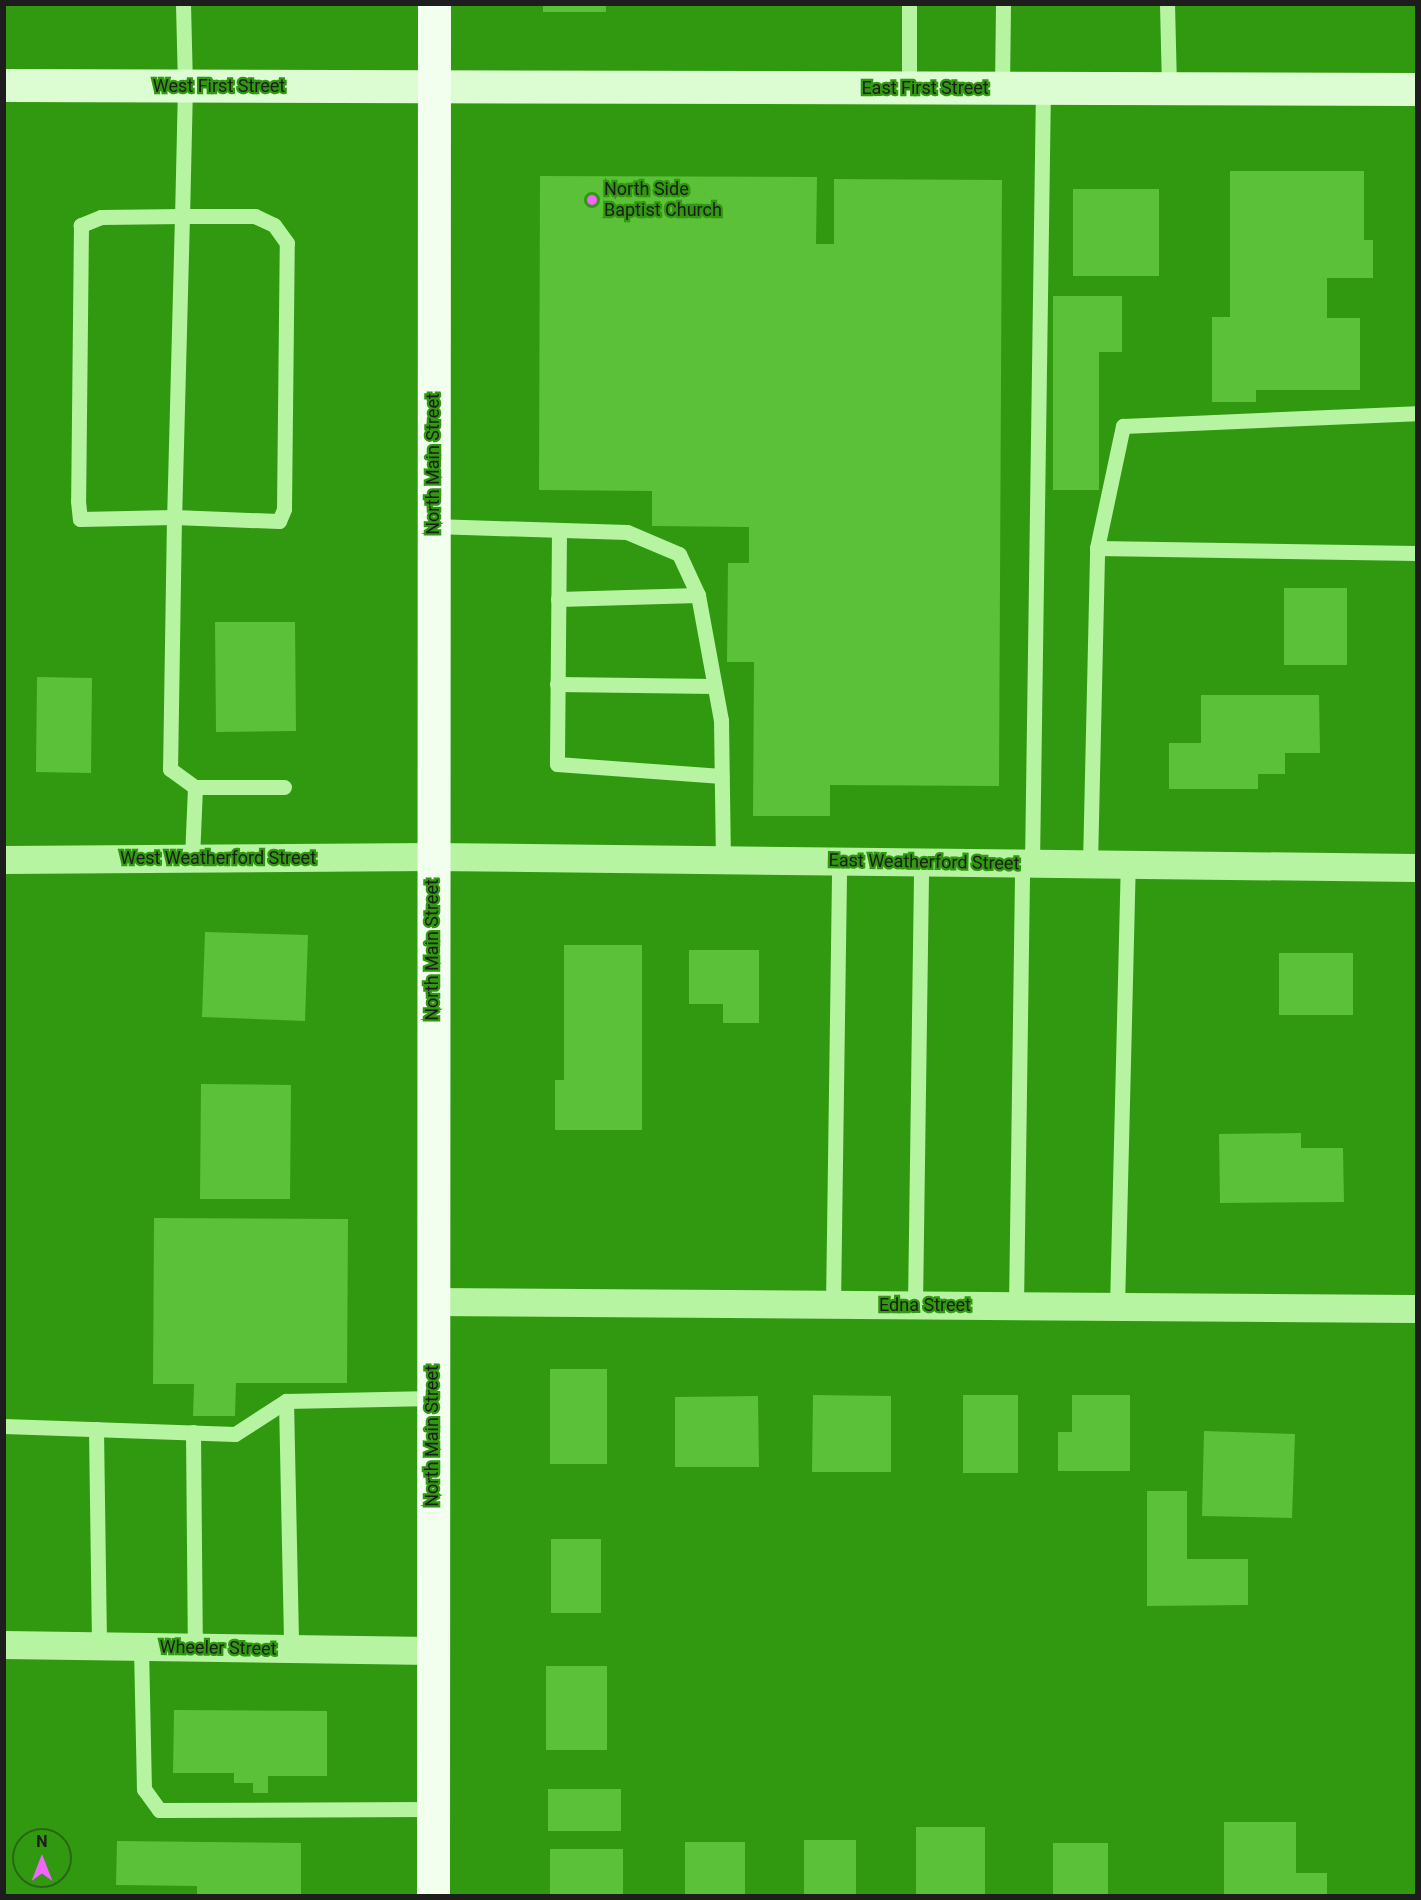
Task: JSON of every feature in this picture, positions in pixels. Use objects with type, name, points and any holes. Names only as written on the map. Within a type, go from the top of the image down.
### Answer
[{"type":"main road","name":"North Main Street","points":[[433,1896],[431,1651],[434,4]]},
{"type":"street","name":"West First Street","points":[[4,85],[434,87]]},
{"type":"street","name":"East First Street","points":[[434,87],[1416,89]]},
{"type":"street","name":"East Weatherford Street","points":[[432,856],[1416,868]]},
{"type":"street","name":"West Weatherford Street","points":[[4,860],[432,856]]},
{"type":"street","name":"Edna Street","points":[[433,1302],[1416,1309]]},
{"type":"street","name":"Wheeler Street","points":[[4,1645],[431,1651]]},
{"type":"lane","points":[[183,4],[185,86],[170,769],[195,787],[284,787]]},
{"type":"lane","points":[[909,4],[909,87]]},
{"type":"lane","points":[[1002,88],[1003,4]]},
{"type":"lane","points":[[1167,4],[1169,87]]},
{"type":"lane","points":[[1016,1306],[1043,87]]},
{"type":"lane","points":[[255,216],[273,225],[287,243],[284,509],[279,521],[174,517],[80,519],[79,240],[81,225],[101,217],[255,216]]},
{"type":"lane","points":[[1090,864],[1097,548],[1123,426],[1416,413]]},
{"type":"lane","points":[[433,526],[627,532],[678,554],[698,595],[714,686],[722,776],[723,860]]},
{"type":"lane","points":[[559,530],[557,764],[722,776]]},
{"type":"lane","points":[[1097,548],[1416,553]]},
{"type":"lane","points":[[558,599],[698,595]]},
{"type":"lane","points":[[557,684],[714,686]]},
{"type":"lane","points":[[192,858],[195,787]]},
{"type":"lane","points":[[833,1305],[839,861]]},
{"type":"lane","points":[[915,1305],[921,862]]},
{"type":"lane","points":[[1118,1307],[1128,865]]},
{"type":"lane","points":[[4,1426],[236,1434],[286,1401],[433,1398]]},
{"type":"lane","points":[[286,1401],[291,1649]]},
{"type":"lane","points":[[96,1429],[99,1646]]},
{"type":"lane","points":[[194,1432],[195,1647]]},
{"type":"lane","points":[[141,1647],[144,1790],[159,1810],[432,1809]]},
{"type":"building","points":[[543,4],[606,4],[606,12],[543,12]]},
{"type":"building","points":[[1230,171],[1364,171],[1364,240],[1373,240],[1373,278],[1327,278],[1327,318],[1360,318],[1360,390],[1256,390],[1256,402],[1212,402],[1212,317],[1230,317]]},
{"type":"building","points":[[540,176],[817,177],[816,244],[834,244],[834,179],[1002,180],[999,786],[830,785],[830,816],[753,816],[754,662],[727,662],[728,563],[749,563],[749,527],[652,526],[652,491],[539,490]]},
{"type":"building","points":[[1073,189],[1159,189],[1159,276],[1073,276]]},
{"type":"building","points":[[1053,296],[1122,296],[1122,352],[1099,352],[1099,490],[1053,490]]},
{"type":"building","points":[[1284,588],[1347,588],[1347,665],[1284,665]]},
{"type":"building","points":[[215,622],[295,622],[296,731],[216,732]]},
{"type":"building","points":[[37,677],[92,678],[91,773],[36,772]]},
{"type":"building","points":[[1201,695],[1319,695],[1320,753],[1285,753],[1285,774],[1258,774],[1258,789],[1169,789],[1169,743],[1201,743]]},
{"type":"building","points":[[205,932],[308,935],[305,1021],[202,1017]]},
{"type":"building","points":[[564,945],[642,945],[642,1130],[555,1130],[555,1080],[564,1080]]},
{"type":"building","points":[[689,950],[759,950],[759,1023],[723,1023],[723,1004],[689,1004]]},
{"type":"building","points":[[1279,953],[1353,953],[1353,1015],[1279,1015]]},
{"type":"building","points":[[201,1084],[291,1085],[290,1199],[200,1199]]},
{"type":"building","points":[[1301,1133],[1301,1148],[1343,1148],[1344,1202],[1220,1203],[1219,1134]]},
{"type":"building","points":[[154,1218],[348,1219],[347,1383],[236,1383],[235,1416],[193,1416],[194,1384],[153,1384]]},
{"type":"building","points":[[550,1369],[607,1369],[607,1464],[550,1464]]},
{"type":"building","points":[[813,1395],[891,1396],[891,1472],[812,1472]]},
{"type":"building","points":[[963,1395],[1018,1395],[1018,1473],[963,1473]]},
{"type":"building","points":[[1072,1395],[1130,1395],[1130,1471],[1058,1471],[1058,1432],[1072,1432]]},
{"type":"building","points":[[758,1396],[759,1467],[675,1467],[675,1397]]},
{"type":"building","points":[[1204,1431],[1295,1434],[1292,1518],[1202,1516]]},
{"type":"building","points":[[1147,1491],[1187,1491],[1187,1559],[1248,1559],[1248,1605],[1147,1606]]},
{"type":"building","points":[[551,1539],[601,1539],[601,1613],[551,1613]]},
{"type":"building","points":[[546,1666],[607,1666],[607,1750],[546,1750]]},
{"type":"building","points":[[174,1710],[327,1711],[327,1776],[268,1776],[268,1793],[253,1793],[253,1783],[234,1783],[234,1773],[173,1773]]},
{"type":"building","points":[[548,1789],[621,1789],[621,1831],[548,1831]]},
{"type":"building","points":[[1224,1822],[1296,1822],[1296,1873],[1327,1873],[1327,1896],[1224,1896]]},
{"type":"building","points":[[916,1827],[985,1827],[985,1896],[916,1896]]},
{"type":"building","points":[[804,1840],[856,1840],[856,1896],[804,1896]]},
{"type":"building","points":[[117,1841],[301,1843],[301,1896],[197,1896],[197,1886],[116,1885]]},
{"type":"building","points":[[685,1842],[745,1842],[745,1896],[685,1896]]},
{"type":"building","points":[[1053,1843],[1108,1843],[1108,1896],[1053,1896]]},
{"type":"building","points":[[550,1849],[623,1849],[623,1896],[550,1896]]},
{"type":"place","name":"North Side Baptist Church","points":[[592,200]]}]
